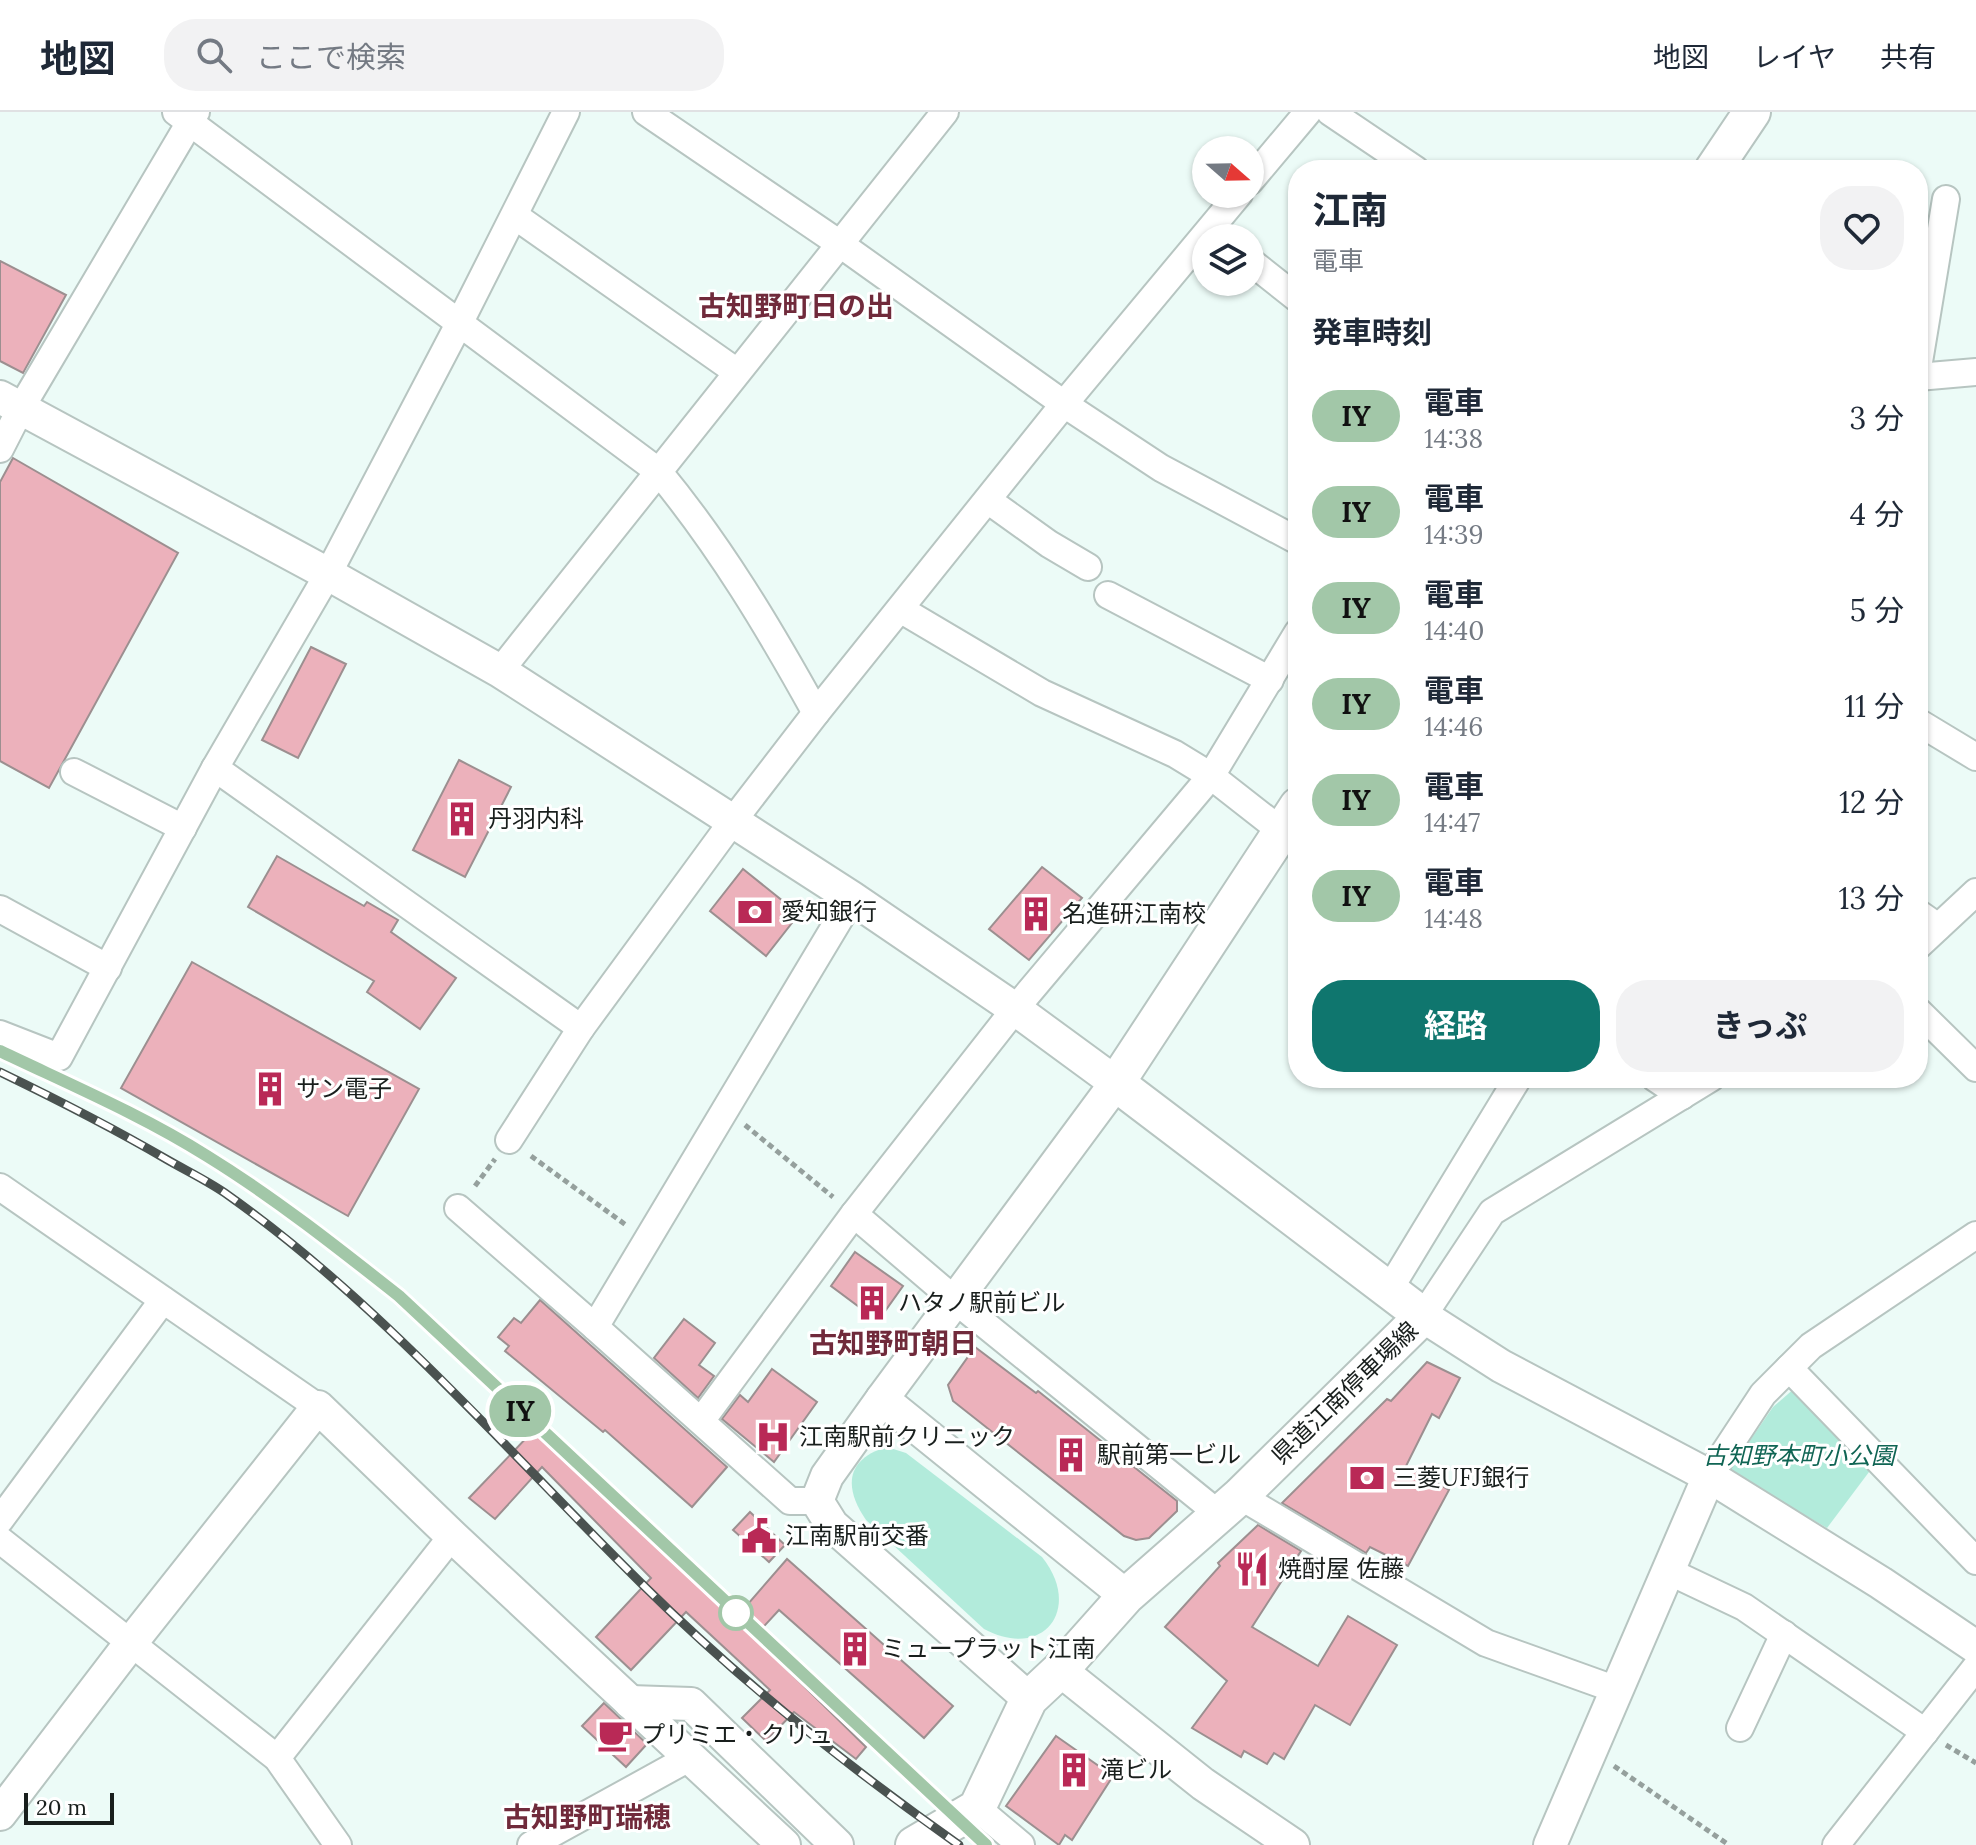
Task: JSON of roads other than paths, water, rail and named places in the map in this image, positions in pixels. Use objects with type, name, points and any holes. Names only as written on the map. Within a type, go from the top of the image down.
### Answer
[{"type":"main road","points":[[1720,160],[1752,112]]},
{"type":"main road","points":[[1116,1083],[1288,834]]},
{"type":"main road","name":"県道江南停車場線","points":[[977,1808],[1029,1699],[1060,1670],[1126,1596],[1230,1506],[1423,1316],[1116,1083]]},
{"type":"main road","points":[[914,1845],[977,1808]]},
{"type":"street","points":[[0,1034],[59,1057],[215,768],[328,574],[566,112]]},
{"type":"street","points":[[646,112],[840,244],[1064,404],[1161,468],[1288,536]]},
{"type":"street","points":[[500,671],[945,112]]},
{"type":"street","points":[[1264,164],[1308,112]]},
{"type":"street","points":[[1330,112],[1401,160]]},
{"type":"street","points":[[0,449],[11,402],[187,116],[658,471],[695,516],[761,615],[816,713]]},
{"type":"street","points":[[1928,308],[1946,199]]},
{"type":"street","points":[[515,216],[737,372]]},
{"type":"street","points":[[509,1140],[581,1028],[816,713],[1064,404],[1192,260]]},
{"type":"street","points":[[1264,272],[1288,291]]},
{"type":"street","points":[[1928,376],[1976,372]]},
{"type":"street","points":[[11,402],[500,671],[852,898],[1015,1009],[1116,1083],[882,1399],[827,1476],[817,1501]]},
{"type":"street","points":[[989,501],[1049,544],[1088,567]]},
{"type":"street","points":[[1108,595],[1270,680]]},
{"type":"street","points":[[900,609],[1042,693],[1175,754],[1288,825]]},
{"type":"street","points":[[701,1421],[854,1214],[1015,1009],[1211,776],[1288,649]]},
{"type":"street","points":[[1928,728],[1976,757]]},
{"type":"street","points":[[215,768],[581,1028]]},
{"type":"street","points":[[74,772],[183,828]]},
{"type":"street","points":[[1928,920],[1976,892]]},
{"type":"street","points":[[595,1327],[852,898]]},
{"type":"street","points":[[0,909],[108,968]]},
{"type":"street","points":[[1928,1021],[1976,1068]]},
{"type":"street","points":[[1389,1290],[1512,1088]]},
{"type":"street","points":[[1670,1088],[1682,1096]]},
{"type":"street","points":[[1695,1088],[1492,1212],[1423,1316],[1501,1366],[1709,1476],[1881,1583],[1976,1647]]},
{"type":"street","points":[[0,1187],[318,1407],[784,1845]]},
{"type":"street","points":[[458,1208],[790,1501],[817,1501]]},
{"type":"street","points":[[854,1214],[956,1301],[1230,1506],[1486,1643],[1617,1690]]},
{"type":"street","points":[[1550,1845],[1709,1476],[1763,1394],[1811,1346],[1976,1235]]},
{"type":"street","points":[[0,1520],[163,1300]]},
{"type":"street","points":[[1789,1368],[1976,1561]]},
{"type":"street","points":[[882,1399],[1126,1596]]},
{"type":"street","points":[[0,1814],[318,1407]]},
{"type":"street","points":[[817,1501],[832,1525],[1029,1699]]},
{"type":"street","points":[[277,1758],[452,1536]]},
{"type":"street","points":[[0,1540],[277,1758],[338,1845]]},
{"type":"street","points":[[1668,1571],[1744,1607],[1925,1732]]},
{"type":"street","points":[[1740,1728],[1784,1634]]},
{"type":"street","points":[[1836,1845],[1976,1667]]},
{"type":"street","points":[[1060,1670],[1203,1784],[1293,1845]]},
{"type":"street","points":[[630,1702],[691,1704],[837,1845]]},
{"type":"street","points":[[531,1845],[689,1758]]},
{"type":"street","points":[[977,1808],[1021,1845]]},
{"type":"railway","points":[[0,1051],[131,1113],[207,1156],[281,1206],[399,1296],[986,1845]]},
{"type":"railway","points":[[0,1072],[210,1184],[282,1236],[390,1330],[642,1584],[717,1655],[835,1753],[959,1845]]},
{"type":"train","name":"IY","points":[[0,1051],[205,1154],[300,1217],[399,1296],[986,1845]]},
{"type":"place","name":"丹羽内科","points":[[462,819]]},
{"type":"place","name":"愛知銀行","points":[[755,912]]},
{"type":"place","name":"名進研江南校","points":[[1036,914]]},
{"type":"place","name":"サン電子","points":[[270,1089]]},
{"type":"place","name":"ハタノ駅前ビル","points":[[872,1303]]},
{"type":"place","name":"江南駅前クリニック","points":[[773,1437]]},
{"type":"place","name":"駅前第一ビル","points":[[1071,1455]]},
{"type":"place","name":"三菱UFJ銀行","points":[[1367,1478]]},
{"type":"place","name":"江南駅前交番","points":[[759,1536]]},
{"type":"place","name":"焼酎屋 佐藤","points":[[1252,1569]]},
{"type":"place","name":"ミュープラット江南","points":[[855,1649]]},
{"type":"place","name":"プリミエ・クリュ","points":[[615,1735]]},
{"type":"place","name":"滝ビル","points":[[1074,1770]]},
{"type":"district","name":"古知野町日の出","points":[[796,306]]},
{"type":"district","name":"古知野町朝日","points":[[893,1343]]},
{"type":"district","name":"古知野町瑞穂","points":[[587,1817]]},
{"type":"park label","name":"古知野本町小公園","points":[[1799,1456]]}]
